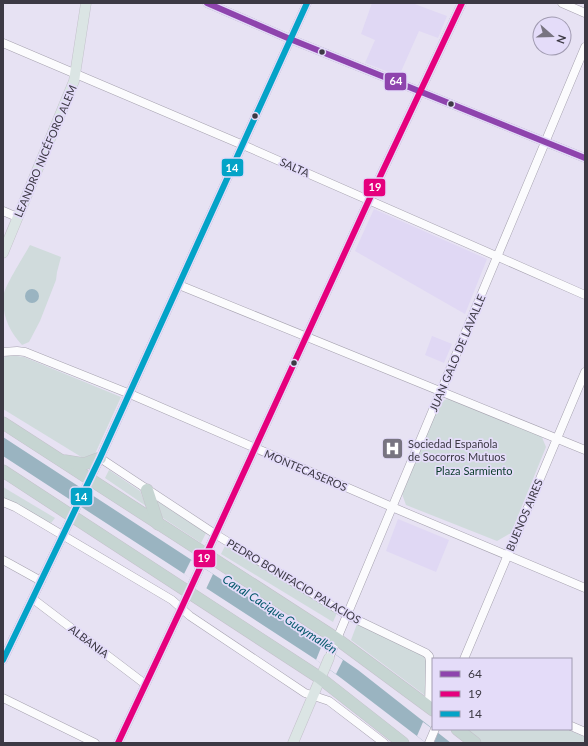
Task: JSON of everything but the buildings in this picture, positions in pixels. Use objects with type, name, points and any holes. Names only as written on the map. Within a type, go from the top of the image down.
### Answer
[{"type":"highway","points":[[3,423],[58,459],[84,464],[100,458]]},
{"type":"highway","points":[[58,459],[82,498],[189,592],[320,678],[403,743]]},
{"type":"highway","points":[[3,471],[158,524],[337,639],[431,709]]},
{"type":"highway","points":[[147,490],[158,524]]},
{"type":"highway","points":[[458,730],[475,743]]},
{"type":"main road","name":"LEANDRO NICÉFORO ALEM","points":[[3,251],[72,86],[76,74],[86,3]]},
{"type":"main road","points":[[294,743],[329,659]]},
{"type":"street","points":[[207,3],[290,39],[585,158]]},
{"type":"street","points":[[3,660],[82,498],[307,3]]},
{"type":"street","points":[[118,743],[369,200],[462,3]]},
{"type":"street","points":[[562,3],[585,13]]},
{"type":"street","name":"SALTA","points":[[3,43],[243,144],[498,255],[585,295]]},
{"type":"street","name":"JUAN GALO DE LAVALLE","points":[[329,659],[585,47]]},
{"type":"street","points":[[3,211],[17,217]]},
{"type":"street","points":[[179,285],[585,450]]},
{"type":"street","name":"MONTECASEROS","points":[[3,352],[25,352],[130,394],[585,588]]},
{"type":"street","name":"BUENOS AIRES","points":[[464,658],[585,372]]},
{"type":"street","name":"PEDRO BONIFACIO PALACIOS","points":[[100,458],[215,534],[347,615],[428,654],[430,661],[431,709]]},
{"type":"street","points":[[3,502],[15,507],[172,600],[190,616],[305,693],[329,701],[384,743]]},
{"type":"street","points":[[3,560],[41,581]]},
{"type":"street","name":"ALBANIA","points":[[33,599],[146,684]]},
{"type":"street","points":[[3,698],[95,743]]},
{"type":"street","points":[[572,726],[585,732]]},
{"type":"shaded area","points":[[372,3],[412,3],[447,16],[438,38],[419,31],[399,76],[365,63],[375,40],[361,34]]},
{"type":"shaded area","points":[[374,209],[487,259],[465,314],[355,251]]},
{"type":"shaded area","points":[[432,336],[452,344],[444,363],[425,355]]},
{"type":"shaded area","points":[[398,519],[449,540],[436,572],[386,551]]},
{"type":"green space","points":[[30,245],[61,257],[56,280],[40,321],[29,342],[22,345],[13,334],[7,322],[3,301],[5,290]]},
{"type":"green space","points":[[7,356],[24,357],[121,397],[94,456],[83,458],[3,409],[3,358]]},
{"type":"green space","name":"Plaza Sarmiento","points":[[450,398],[541,435],[546,447],[511,533],[497,541],[406,505],[402,494],[440,402]]},
{"type":"green space","points":[[109,470],[140,491],[146,506],[105,478]]},
{"type":"green space","points":[[3,487],[55,518],[51,523],[3,498]]},
{"type":"green space","points":[[157,501],[206,533],[201,543],[160,516]]},
{"type":"green space","points":[[225,546],[337,613],[333,622],[221,554]]},
{"type":"green space","points":[[357,624],[424,656],[426,660],[426,696],[351,640]]},
{"type":"green space","points":[[465,730],[568,730],[585,737],[585,743],[483,743]]},
{"type":"water","points":[[29,289],[35,289],[39,293],[39,299],[35,303],[29,303],[25,299],[25,293]]},
{"type":"water","points":[[3,437],[322,645],[358,670],[432,728],[432,730],[434,730],[451,743],[426,743],[315,659],[3,456]]},
{"type":"pier","points":[[191,560],[213,574],[206,589],[184,574]]},
{"type":"pier","points":[[322,645],[343,660],[336,674],[316,660]]},
{"type":"pier","points":[[423,722],[438,733],[434,743],[426,743],[417,736]]},
{"type":"transit line","name":"64","points":[[207,3],[290,39],[585,158]]},
{"type":"transit line","name":"14","points":[[3,660],[100,458],[307,3]]},
{"type":"transit line","name":"19","points":[[118,743],[369,200],[462,3]]},
{"type":"place","name":"Sociedad Española de Socorros Mutuos","points":[[392,449]]},
{"type":"water label","name":"Canal Cacique Guaymallén","points":[[280,614]]}]
